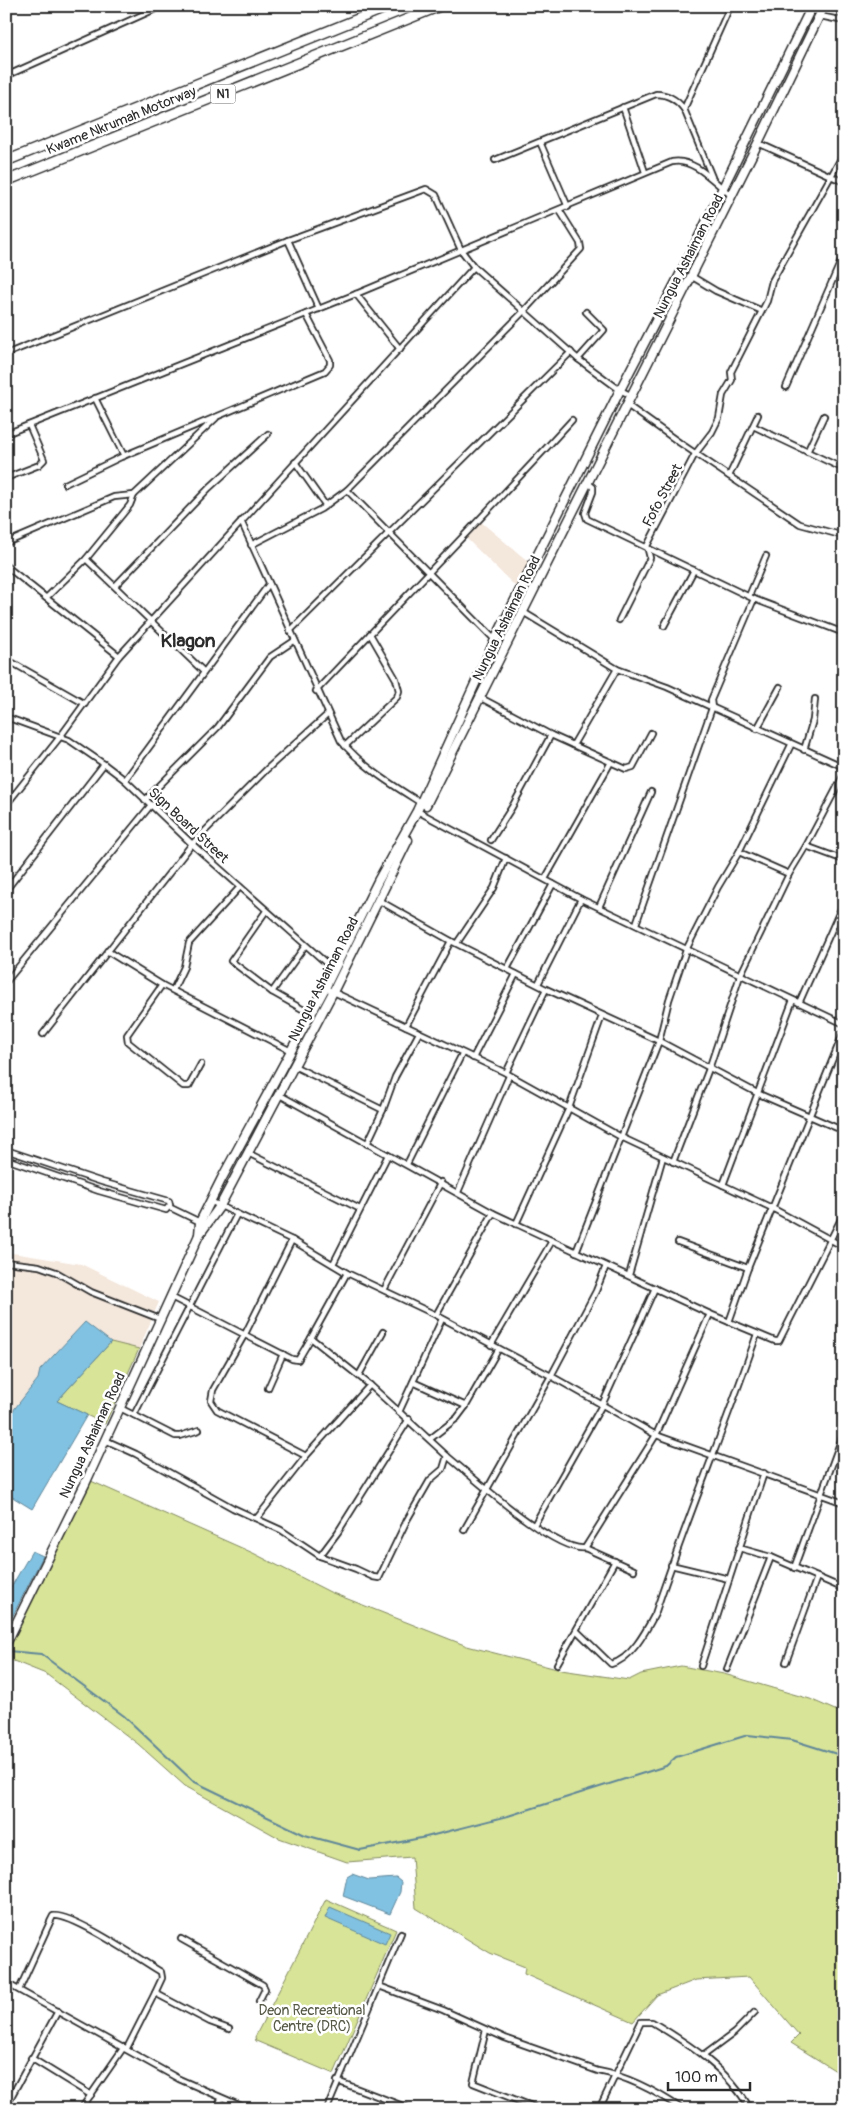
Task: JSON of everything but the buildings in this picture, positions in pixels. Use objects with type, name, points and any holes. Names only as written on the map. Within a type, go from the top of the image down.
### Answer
[{"type":"highway","name":"Kwame Nkrumah Motorway","points":[[6,161],[390,6]]},
{"type":"highway","name":"Kwame Nkrumah Motorway","points":[[6,181],[440,6]]},
{"type":"main road","name":"Nungua Ashaiman Road","points":[[6,1644],[105,1440],[118,1407],[199,1235],[220,1206],[333,992],[377,899],[422,813],[424,804],[495,640],[812,6]]},
{"type":"main road","name":"Nungua Ashaiman Road","points":[[199,1235],[200,1222],[210,1201],[325,988],[378,881],[424,804],[481,698],[732,196],[824,6]]},
{"type":"street","points":[[6,76],[162,6]]},
{"type":"street","points":[[684,109],[728,11]]},
{"type":"street","points":[[820,16],[844,21]]},
{"type":"street","points":[[495,160],[656,94],[663,94],[678,102],[684,109],[712,178]]},
{"type":"street","points":[[623,107],[645,172]]},
{"type":"street","points":[[540,142],[568,207]]},
{"type":"street","points":[[758,143],[844,182]]},
{"type":"street","name":"Fofo Street","points":[[647,546],[689,470],[695,454],[712,432],[719,418],[723,395],[732,380],[731,372],[760,310],[767,301],[776,272],[844,153]]},
{"type":"street","points":[[6,434],[356,294],[672,162],[681,161],[712,178],[732,196]]},
{"type":"street","points":[[6,354],[288,240],[426,189],[436,194],[461,250],[474,268],[578,359],[620,390],[632,396]]},
{"type":"street","points":[[251,545],[326,506],[347,490],[524,311],[581,249],[580,243],[560,210]]},
{"type":"street","points":[[288,240],[319,309]]},
{"type":"street","points":[[786,387],[844,254]]},
{"type":"street","points":[[6,805],[60,737],[120,656],[241,521],[474,268]]},
{"type":"street","points":[[691,276],[716,291],[760,310]]},
{"type":"street","points":[[356,294],[400,349]]},
{"type":"street","points":[[578,359],[604,330],[586,312]]},
{"type":"street","points":[[64,484],[328,367],[330,360],[306,314]]},
{"type":"street","points":[[290,631],[571,352]]},
{"type":"street","points":[[95,398],[124,456]]},
{"type":"street","points":[[627,405],[695,454],[800,524],[844,536]]},
{"type":"street","points":[[729,476],[758,415]]},
{"type":"street","points":[[46,598],[86,558],[130,504],[134,494],[219,416]]},
{"type":"street","points":[[807,452],[824,416]]},
{"type":"street","points":[[316,691],[402,599],[429,574],[572,420]]},
{"type":"street","points":[[6,478],[38,466],[44,460],[29,425]]},
{"type":"street","points":[[752,426],[844,469]]},
{"type":"street","points":[[115,586],[209,488],[268,434]]},
{"type":"street","points":[[295,462],[326,506]]},
{"type":"street","points":[[588,483],[593,492],[585,512],[587,518],[626,539],[647,546],[754,599],[844,633]]},
{"type":"street","points":[[347,490],[495,640]]},
{"type":"street","points":[[6,543],[114,497],[134,494]]},
{"type":"street","points":[[241,521],[327,715],[345,746],[370,771],[424,804]]},
{"type":"street","points":[[619,620],[650,558],[647,546]]},
{"type":"street","points":[[749,596],[766,556]]},
{"type":"street","points":[[86,558],[203,671]]},
{"type":"street","points":[[6,566],[120,656]]},
{"type":"street","points":[[664,626],[694,570]]},
{"type":"street","points":[[125,780],[203,671],[269,584]]},
{"type":"street","points":[[636,924],[712,708],[711,700],[754,599]]},
{"type":"street","points":[[523,612],[617,669],[667,687],[791,745],[844,767]]},
{"type":"street","points":[[345,746],[397,697],[399,691],[396,680],[370,634]]},
{"type":"street","points":[[145,800],[213,732],[270,658],[294,641]]},
{"type":"street","points":[[6,659],[85,704]]},
{"type":"street","points":[[574,745],[617,669]]},
{"type":"street","points":[[757,729],[780,687]]},
{"type":"street","points":[[481,698],[551,735],[629,769],[651,733]]},
{"type":"street","points":[[804,750],[813,720],[815,699]]},
{"type":"street","points":[[43,1034],[192,844],[267,769],[327,715]]},
{"type":"street","name":"Sign Board Street","points":[[6,717],[60,737],[104,764],[125,780],[192,844],[304,946],[340,976]]},
{"type":"street","points":[[491,840],[512,807],[551,735]]},
{"type":"street","points":[[576,1252],[659,1041],[669,1000],[686,950],[718,887],[740,852],[791,745]]},
{"type":"street","points":[[545,879],[611,762]]},
{"type":"street","points":[[6,890],[104,764]]},
{"type":"street","points":[[673,1162],[710,1066],[740,976],[789,874],[844,774]]},
{"type":"street","points":[[599,907],[651,792]]},
{"type":"street","points":[[6,982],[151,805]]},
{"type":"street","points":[[422,813],[581,899],[844,1024]]},
{"type":"street","points":[[806,846],[844,860]]},
{"type":"street","points":[[740,852],[789,874]]},
{"type":"street","points":[[457,943],[494,888],[506,858]]},
{"type":"street","points":[[507,969],[553,884]]},
{"type":"street","points":[[173,990],[184,966],[189,943],[240,887]]},
{"type":"street","points":[[377,899],[451,941],[546,989],[710,1066],[759,1094],[844,1131]]},
{"type":"street","points":[[538,984],[581,899]]},
{"type":"street","points":[[799,1003],[844,902]]},
{"type":"street","points":[[266,911],[231,961],[272,992],[310,1014]]},
{"type":"street","points":[[406,1026],[451,941]]},
{"type":"street","points":[[272,992],[304,946]]},
{"type":"street","points":[[107,951],[162,985],[291,1051]]},
{"type":"street","points":[[473,1058],[516,974]]},
{"type":"street","points":[[162,985],[127,1035],[128,1042],[182,1086],[189,1086],[201,1064]]},
{"type":"street","points":[[325,988],[473,1058],[621,1137],[772,1208],[844,1247]]},
{"type":"street","points":[[458,1192],[507,1075],[546,989]]},
{"type":"street","points":[[723,1185],[793,1000]]},
{"type":"street","points":[[516,1224],[569,1108],[602,1016]]},
{"type":"street","points":[[729,1322],[748,1268],[844,1031]]},
{"type":"street","points":[[367,1144],[395,1077],[419,1033]]},
{"type":"street","points":[[406,1164],[462,1054]]},
{"type":"street","points":[[293,1065],[382,1110]]},
{"type":"street","points":[[278,1094],[367,1144],[441,1182],[493,1213],[710,1314],[779,1341],[844,1213]]},
{"type":"street","points":[[6,1150],[102,1182],[169,1201],[169,1207]]},
{"type":"street","points":[[248,1153],[360,1209]]},
{"type":"street","points":[[333,1264],[388,1155]]},
{"type":"street","points":[[629,1275],[663,1157]]},
{"type":"street","points":[[6,1159],[99,1191],[166,1210],[169,1207]]},
{"type":"street","points":[[99,1191],[102,1182]]},
{"type":"street","points":[[384,1290],[441,1182]]},
{"type":"street","points":[[210,1201],[292,1240],[347,1273],[442,1319],[498,1350],[551,1376],[656,1435],[844,1503]]},
{"type":"street","points":[[169,1207],[200,1222]]},
{"type":"street","points":[[436,1316],[493,1213]]},
{"type":"street","points":[[134,1415],[237,1214]]},
{"type":"street","points":[[292,1240],[245,1334],[213,1390],[210,1401],[217,1410],[306,1456]]},
{"type":"street","points":[[491,1345],[552,1241]]},
{"type":"street","points":[[678,1242],[748,1268]]},
{"type":"street","points":[[6,1262],[39,1266],[56,1272],[91,1292],[160,1319]]},
{"type":"street","points":[[464,1530],[551,1376],[596,1291],[606,1266]]},
{"type":"street","points":[[171,1297],[282,1354],[298,1360],[347,1273]]},
{"type":"street","points":[[534,1525],[602,1405],[655,1288]]},
{"type":"street","points":[[585,1548],[656,1435],[710,1314]]},
{"type":"street","points":[[399,1412],[442,1319]]},
{"type":"street","points":[[359,1375],[383,1332]]},
{"type":"street","points":[[577,1631],[611,1664],[617,1662],[648,1629],[757,1334]]},
{"type":"street","points":[[311,1338],[359,1375],[487,1490],[534,1525],[576,1549],[585,1548],[634,1570]]},
{"type":"street","points":[[430,1439],[457,1418],[466,1406],[498,1350]]},
{"type":"street","points":[[268,1388],[282,1354]]},
{"type":"street","points":[[413,1382],[466,1406]]},
{"type":"street","points":[[257,1518],[306,1456],[370,1385]]},
{"type":"street","points":[[118,1407],[175,1436],[199,1430]]},
{"type":"street","points":[[320,1556],[338,1532],[409,1420]]},
{"type":"street","points":[[794,1568],[819,1494],[844,1432]]},
{"type":"street","points":[[105,1440],[136,1454],[233,1508],[281,1530],[320,1556],[379,1578],[407,1520],[430,1480],[444,1468],[447,1456]]},
{"type":"street","points":[[701,1666],[764,1473]]},
{"type":"street","points":[[739,1548],[771,1557],[840,1587],[844,1579]]},
{"type":"street","points":[[727,1669],[771,1557]]},
{"type":"street","points":[[557,1664],[615,1561]]},
{"type":"street","points":[[671,1565],[729,1579]]},
{"type":"street","points":[[786,1662],[817,1577]]},
{"type":"street","points":[[19,1990],[50,1920],[56,1916],[62,1916],[93,1931],[161,1972],[162,1978],[155,1993],[125,2047],[81,2109]]},
{"type":"street","points":[[327,2109],[337,2081],[401,1933]]},
{"type":"street","points":[[181,1939],[263,1985],[264,1989],[259,2001]]},
{"type":"street","points":[[6,1983],[125,2047],[179,2079],[221,2099],[248,2109]]},
{"type":"street","points":[[379,1986],[486,2030],[598,2071],[614,2074],[665,2098],[682,2109]]},
{"type":"street","points":[[155,1993],[210,2022],[229,2029]]},
{"type":"street","points":[[6,2106],[58,2011]]},
{"type":"street","points":[[703,2056],[734,2033],[755,2012]]},
{"type":"street","points":[[599,2109],[614,2074],[641,2022],[652,2022],[703,2056],[726,2077],[750,2109]]},
{"type":"street","points":[[486,2030],[473,2083],[528,2107],[538,2109]]},
{"type":"street","points":[[31,2058],[91,2095]]},
{"type":"street","points":[[337,2081],[411,2109]]},
{"type":"street","points":[[217,2109],[221,2099]]},
{"type":"street","points":[[742,2109],[747,2103]]},
{"type":"shaded area","points":[[481,522],[530,563],[518,589],[466,538]]},
{"type":"shaded area","points":[[6,1252],[81,1264],[159,1302],[139,1349],[111,1342],[85,1322],[40,1370],[38,1379],[12,1413],[6,1411]]},
{"type":"green space","points":[[111,1342],[139,1349],[105,1424],[57,1401]]},
{"type":"green space","points":[[91,1481],[253,1553],[330,1592],[467,1646],[561,1670],[629,1680],[641,1674],[681,1666],[724,1674],[810,1699],[844,1714],[844,2076],[791,2043],[799,2035],[749,1977],[696,1980],[657,1995],[633,2022],[524,1974],[525,1967],[490,1953],[416,1908],[412,1857],[347,1862],[279,1838],[185,1786],[138,1744],[46,1674],[6,1658],[6,1654]]},
{"type":"green space","name":"Deon Recreational Centre (DRC)","points":[[326,1899],[396,1930],[334,2074],[256,2041],[255,2037]]},
{"type":"water","points":[[85,1322],[111,1342],[57,1401],[87,1415],[32,1509],[6,1493],[6,1411],[12,1412],[38,1379],[40,1370]]},
{"type":"water","points":[[32,1551],[43,1556],[6,1629],[6,1596]]},
{"type":"water","points":[[352,1874],[369,1880],[396,1878],[401,1882],[400,1892],[390,1914],[343,1896],[347,1877]]},
{"type":"water","points":[[330,1907],[390,1933],[385,1944],[325,1918]]},
{"type":"waterway","points":[[8,1651],[41,1654],[124,1716],[193,1781],[305,1835],[360,1850],[426,1837],[508,1816],[666,1766],[676,1757],[748,1735],[792,1740],[840,1755],[844,1760]]},
{"type":"district","name":"Klagon","points":[[188,640]]}]
